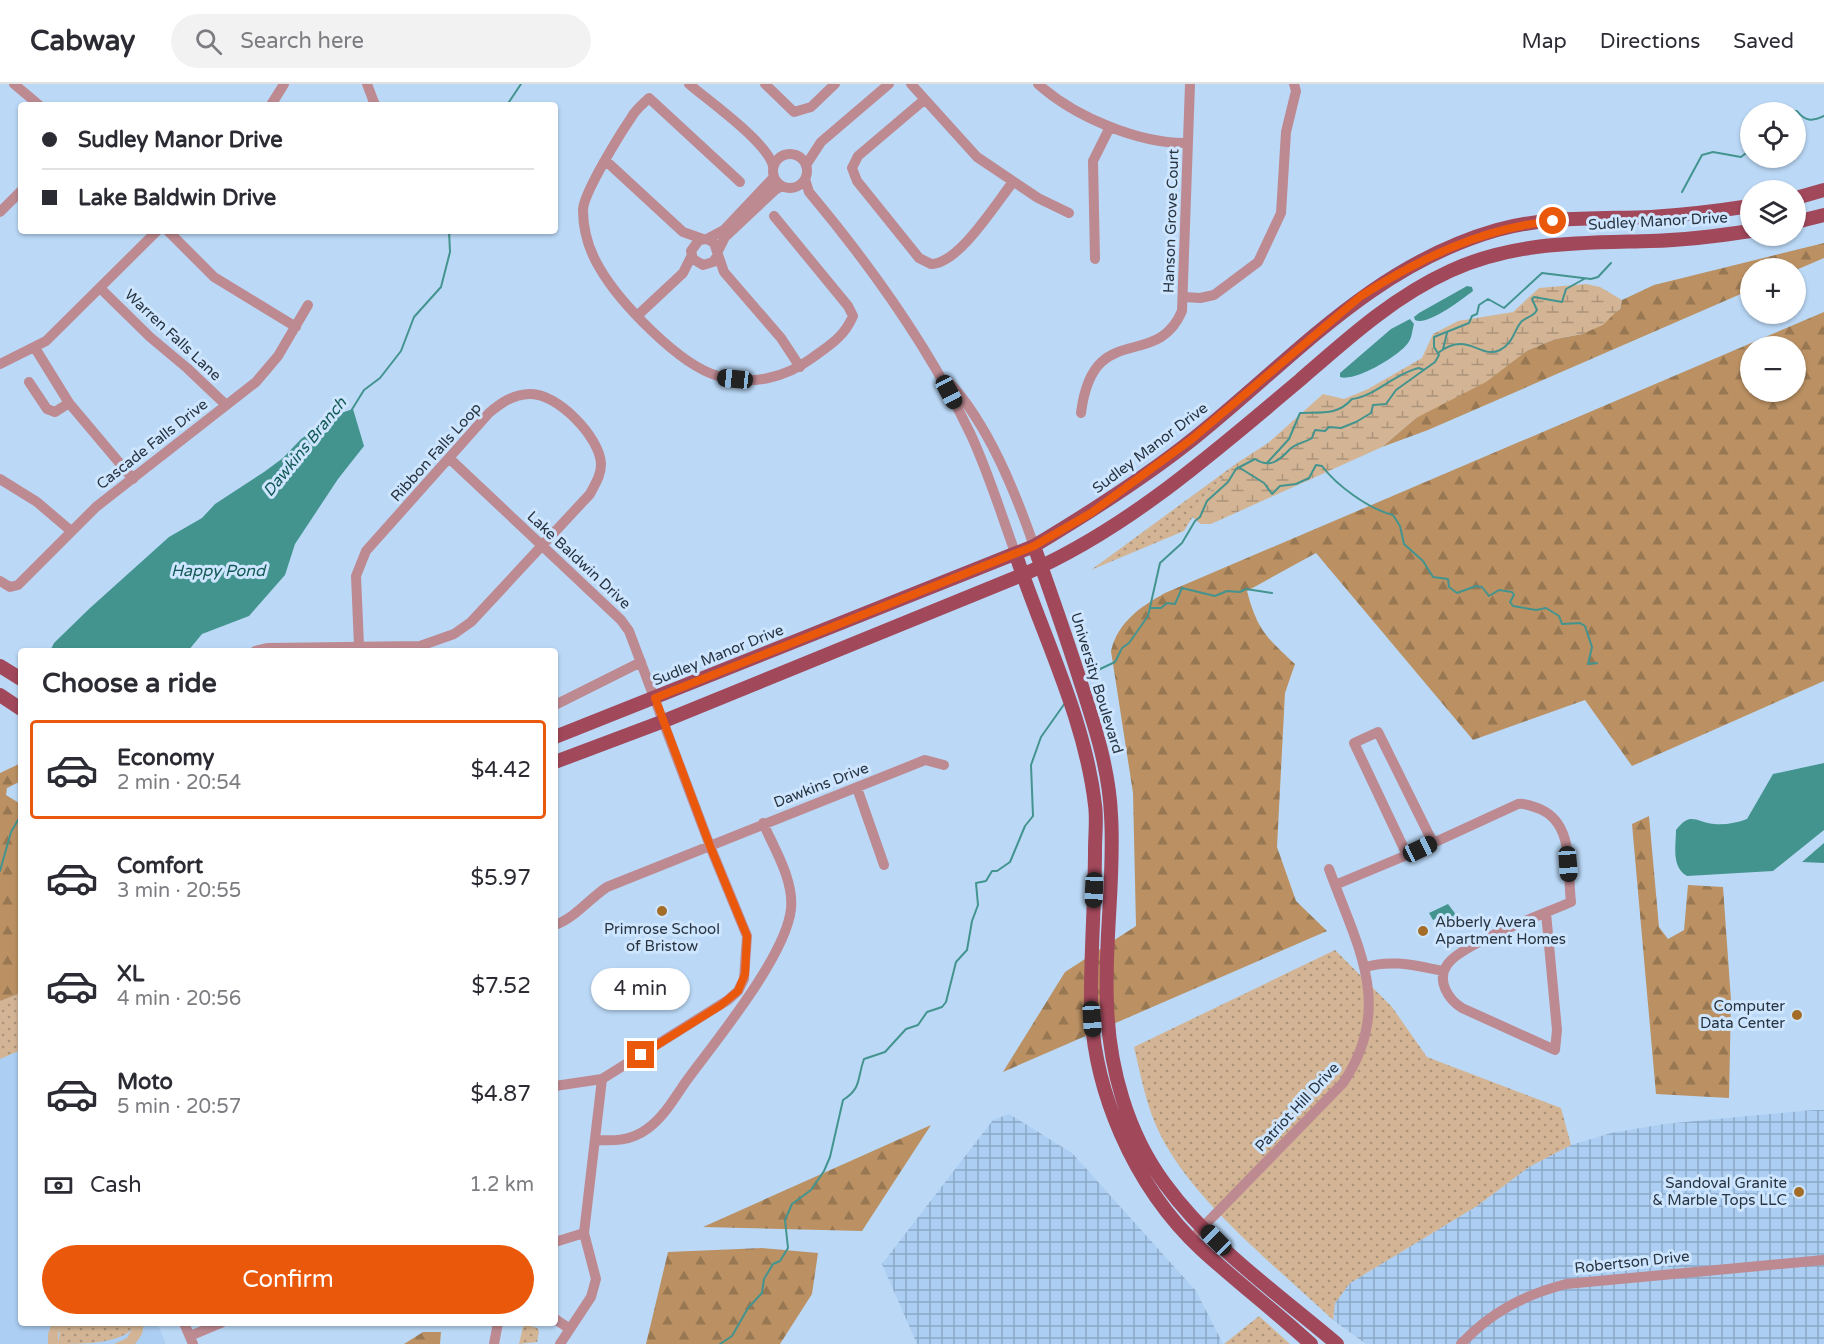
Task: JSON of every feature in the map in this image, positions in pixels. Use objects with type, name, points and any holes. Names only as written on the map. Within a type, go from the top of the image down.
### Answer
[{"type":"main road","points":[[1806,195],[1824,190]]},
{"type":"main road","name":"Sudley Manor Drive","points":[[558,736],[1034,546],[1091,513],[1192,439],[1361,296],[1432,254],[1499,230],[1536,223],[1587,218],[1679,215],[1740,207]]},
{"type":"main road","points":[[1806,220],[1824,215]]},
{"type":"main road","name":"Sudley Manor Drive","points":[[558,761],[664,721],[1042,567],[1115,524],[1171,486],[1363,326],[1393,303],[1451,271],[1498,254],[1547,244],[1684,239],[1740,232]]},
{"type":"main road","name":"University Boulevard","points":[[1034,546],[1101,746],[1111,815],[1107,1002],[1113,1065],[1133,1127],[1164,1183],[1203,1228],[1337,1344]]},
{"type":"main road","name":"University Boulevard","points":[[1016,555],[1073,714],[1086,756],[1095,806],[1090,996],[1094,1041],[1105,1098],[1129,1152],[1166,1209],[1192,1239],[1311,1344]]},
{"type":"main road","points":[[0,666],[18,677]]},
{"type":"main road","points":[[0,696],[18,707]]},
{"type":"street","points":[[14,84],[35,102]]},
{"type":"street","points":[[273,102],[284,84]]},
{"type":"street","points":[[367,84],[374,102]]},
{"type":"street","points":[[689,84],[754,139],[770,157],[773,171],[786,187]]},
{"type":"street","points":[[765,84],[794,112],[811,107],[835,84]]},
{"type":"street","points":[[683,273],[713,262],[728,234],[775,189],[798,186],[805,178],[806,165],[821,142],[889,84]]},
{"type":"street","points":[[911,84],[977,157],[1013,182],[1069,213]]},
{"type":"street","points":[[1038,84],[1129,136],[1171,143],[1188,143]]},
{"type":"street","name":"Hanson Grove Court","points":[[1081,412],[1084,387],[1097,365],[1120,350],[1148,344],[1165,334],[1178,321],[1184,297],[1190,84]]},
{"type":"street","points":[[1184,297],[1200,298],[1214,295],[1258,262],[1272,236],[1281,213],[1286,132],[1296,91],[1294,84]]},
{"type":"street","points":[[740,182],[649,98],[632,116],[590,190],[583,208],[586,238],[608,281],[680,357],[719,377],[751,380],[776,378],[800,366],[844,335],[853,316],[848,306],[774,216]]},
{"type":"street","points":[[924,100],[858,156],[852,168],[857,181],[919,258],[931,264],[947,259],[971,236],[1013,182]]},
{"type":"street","points":[[1095,259],[1093,161],[1110,127]]},
{"type":"street","points":[[754,139],[790,154],[806,165]]},
{"type":"street","points":[[638,315],[683,273],[695,243],[724,230],[773,171],[777,159],[821,142]]},
{"type":"street","points":[[606,161],[683,232],[714,243],[723,273]]},
{"type":"street","name":"University Boulevard","points":[[805,178],[808,189],[882,286],[937,369],[985,467],[1016,555]]},
{"type":"street","name":"University Boulevard","points":[[786,187],[803,195],[830,220]]},
{"type":"street","points":[[0,212],[18,194]]},
{"type":"street","points":[[683,232],[696,263],[723,273],[781,338],[800,366]]},
{"type":"street","points":[[0,364],[46,341],[154,234]]},
{"type":"street","points":[[171,234],[214,277],[296,327]]},
{"type":"street","name":"Warren Falls Lane","points":[[100,288],[150,338],[187,368],[225,405]]},
{"type":"street","name":"Cascade Falls Drive","points":[[0,581],[10,587],[18,585],[71,531],[256,382],[296,327],[308,305]]},
{"type":"street","points":[[35,348],[69,403],[133,479]]},
{"type":"street","name":"University Boulevard","points":[[937,369],[957,392],[994,453],[1022,509],[1034,546]]},
{"type":"street","points":[[29,382],[47,409],[55,412],[69,403]]},
{"type":"street","name":"Ribbon Falls Loop","points":[[333,648],[420,646],[454,634],[471,622],[590,494],[599,479],[601,463],[590,434],[547,398],[532,394],[515,396],[503,401],[489,413],[366,550],[356,576],[359,646]]},
{"type":"street","name":"Lake Baldwin Drive","points":[[450,459],[621,620],[629,631],[710,846],[747,936],[745,974],[741,986],[721,1005],[602,1079],[558,1086]]},
{"type":"street","points":[[0,478],[37,502],[71,531]]},
{"type":"street","points":[[558,703],[640,662]]},
{"type":"street","points":[[1407,855],[1353,743],[1378,732],[1433,843]]},
{"type":"street","name":"Dawkins Drive","points":[[558,924],[568,921],[591,898],[607,887],[925,760],[945,765]]},
{"type":"street","points":[[857,788],[884,865]]},
{"type":"street","points":[[1335,885],[1518,804],[1527,804],[1546,812],[1556,821],[1565,840],[1571,902],[1546,913],[1462,950],[1448,963],[1444,971],[1445,988],[1455,1003],[1555,1050],[1557,1030],[1546,913]]},
{"type":"street","points":[[595,1140],[622,1140],[633,1137],[657,1120],[743,1005],[781,940],[790,916],[789,889],[764,823]]},
{"type":"street","name":"Patriot Hill Drive","points":[[1192,1239],[1343,1083],[1356,1063],[1370,1014],[1370,993],[1365,967],[1329,869]]},
{"type":"street","points":[[1365,967],[1384,962],[1398,962],[1444,971]]},
{"type":"street","points":[[560,1344],[591,1297],[596,1279],[584,1233],[602,1079]]},
{"type":"street","points":[[558,1241],[584,1233]]},
{"type":"street","name":"Robertson Drive","points":[[1461,1344],[1495,1314],[1536,1292],[1566,1284],[1824,1260]]},
{"type":"street","points":[[558,1321],[570,1329]]},
{"type":"street","points":[[185,1326],[191,1340],[216,1326]]},
{"type":"street","points":[[494,1344],[497,1326]]},
{"type":"shaded area","points":[[18,1051],[18,1326],[158,1326],[166,1344],[0,1344],[0,1059]]},
{"type":"shaded area","points":[[1824,1110],[1824,1344],[1366,1344],[1333,1320],[1335,1303],[1350,1283],[1477,1206],[1529,1167],[1571,1145],[1611,1133],[1664,1124]]},
{"type":"shaded area","points":[[1009,1114],[1072,1153],[1196,1291],[1223,1344],[917,1344],[882,1264],[993,1120]]},
{"type":"green space","points":[[1824,243],[1824,258],[1806,266],[1806,258],[1763,258]]},
{"type":"green space","points":[[1740,264],[1740,294],[1428,430],[1382,447],[1417,417],[1528,350],[1555,339],[1582,334],[1620,309],[1622,300],[1654,285]]},
{"type":"green space","points":[[1586,284],[1600,287],[1622,300],[1620,308],[1603,325],[1582,334],[1555,339],[1528,350],[1486,382],[1416,418],[1382,447],[1211,524],[1201,524],[1192,517],[1204,498],[1237,463],[1268,443],[1323,394],[1344,399],[1368,389],[1422,358],[1433,334],[1458,321],[1513,312],[1539,288]]},
{"type":"green space","points":[[1824,312],[1824,681],[1632,766],[1585,700],[1473,740],[1316,553],[1247,591],[1255,615],[1264,632],[1295,664],[1285,693],[1277,847],[1296,901],[1327,931],[1003,1072],[1065,972],[1136,926],[1133,793],[1111,651],[1119,632],[1131,616],[1165,593],[1740,348],[1740,402],[1806,402],[1806,336],[1768,336],[1796,324],[1806,324],[1806,320]]},
{"type":"green space","points":[[1237,463],[1204,498],[1184,531],[1091,570]]},
{"type":"green space","points":[[18,764],[18,782],[7,788],[6,795],[18,802],[18,994],[0,1001],[0,773]]},
{"type":"green space","points":[[1649,816],[1659,927],[1668,939],[1684,930],[1688,885],[1723,887],[1731,1000],[1729,1098],[1656,1094],[1632,824]]},
{"type":"green space","points":[[1335,950],[1392,1007],[1427,1057],[1561,1108],[1571,1145],[1529,1167],[1477,1206],[1350,1283],[1335,1303],[1333,1320],[1239,1233],[1194,1186],[1161,1136],[1145,1093],[1134,1047]]},
{"type":"green space","points":[[18,994],[18,1051],[0,1059],[0,1001]]},
{"type":"green space","points":[[931,1125],[862,1231],[703,1227]]},
{"type":"green space","points":[[762,1248],[818,1253],[812,1294],[780,1344],[646,1344],[668,1252]]},
{"type":"green space","points":[[1259,1316],[1290,1344],[1224,1344]]},
{"type":"green space","points":[[51,1326],[64,1326],[58,1333],[58,1344],[48,1344]]},
{"type":"green space","points":[[63,1326],[133,1326],[124,1335],[91,1343],[58,1344],[60,1330]]},
{"type":"green space","points":[[133,1326],[143,1326],[142,1334],[135,1344],[114,1344],[127,1338]]},
{"type":"green space","points":[[523,1327],[537,1328],[539,1331],[537,1342],[519,1344]]},
{"type":"green space","points":[[423,1332],[441,1332],[440,1344],[404,1344]]},
{"type":"water","points":[[1467,286],[1472,287],[1473,291],[1453,306],[1428,319],[1415,320],[1414,317],[1419,313]]},
{"type":"water","points":[[1410,319],[1414,324],[1412,334],[1409,341],[1396,354],[1366,372],[1347,378],[1340,377],[1340,373],[1391,329]]},
{"type":"water","name":"Happy Pond","points":[[353,409],[364,446],[338,479],[295,544],[285,575],[249,616],[202,634],[190,648],[52,648],[90,608],[169,537],[202,518],[215,504],[283,458],[301,439],[335,415]]},
{"type":"water","points":[[1824,763],[1824,830],[1773,871],[1687,876],[1682,872],[1676,862],[1676,830],[1681,824],[1690,819],[1722,824],[1747,819],[1773,774]]},
{"type":"water","points":[[1824,843],[1824,863],[1802,862]]},
{"type":"water","points":[[1448,904],[1457,916],[1456,923],[1450,926],[1444,915],[1433,920],[1429,913]]},
{"type":"waterway","name":"Dawkins Branch","points":[[509,102],[521,84]]},
{"type":"waterway","points":[[1806,118],[1809,120],[1824,116]]},
{"type":"waterway","points":[[1682,192],[1702,155],[1713,152],[1740,157]]},
{"type":"waterway","name":"Dawkins Branch","points":[[351,411],[364,390],[380,378],[401,351],[414,317],[441,287],[450,252],[449,234]]},
{"type":"waterway","points":[[1085,681],[1098,670],[1115,662],[1122,648],[1129,643],[1148,616],[1160,563],[1182,543],[1195,521],[1200,517],[1207,501],[1228,482],[1236,469],[1255,459],[1265,463],[1274,462],[1292,447],[1312,438],[1315,430],[1325,431],[1329,427],[1341,428],[1371,413],[1373,405],[1386,404],[1396,390],[1435,362],[1439,355],[1434,347],[1434,337],[1469,323],[1472,316],[1477,314],[1479,305],[1488,299],[1504,308],[1542,273],[1591,279],[1598,277],[1611,263]]},
{"type":"waterway","points":[[1438,353],[1458,344],[1486,351],[1500,350],[1511,340],[1519,324],[1537,310],[1532,299],[1534,297],[1562,302],[1566,289],[1584,279]]},
{"type":"waterway","points":[[1443,349],[1447,333]]},
{"type":"waterway","points":[[1267,463],[1289,439],[1300,413],[1334,411],[1352,399],[1368,394],[1410,371],[1419,368],[1424,370]]},
{"type":"waterway","points":[[1240,468],[1264,483],[1272,494],[1280,486],[1296,484],[1309,478],[1316,465],[1322,466],[1354,496],[1374,508],[1393,515],[1400,526],[1404,544],[1423,561],[1433,577],[1448,579],[1449,587],[1457,593],[1476,586],[1482,587],[1489,596],[1499,590],[1512,592],[1514,595],[1510,602],[1513,606],[1536,610],[1546,608],[1559,616],[1562,624],[1580,623],[1585,626],[1592,647],[1588,664],[1597,663]]},
{"type":"waterway","points":[[1151,608],[1161,608],[1167,603],[1175,604],[1182,588],[1215,596],[1227,591],[1240,592],[1246,589],[1272,593]]},
{"type":"waterway","points":[[720,1344],[732,1336],[748,1308],[762,1293],[764,1279],[773,1264],[780,1261],[788,1248],[785,1220],[792,1204],[811,1190],[824,1171],[830,1157],[843,1100],[856,1087],[864,1059],[885,1052],[906,1029],[918,1025],[927,1012],[942,1007],[946,1002],[956,962],[967,950],[972,921],[978,905],[976,883],[986,881],[992,871],[997,871],[1010,862],[1025,826],[1033,816],[1031,765],[1041,737],[1065,703]]},
{"type":"waterway","name":"Dawkins Branch","points":[[0,871],[11,832],[18,820]]},
{"type":"place","name":"Primrose School of Bristow","points":[[662,911]]},
{"type":"place","name":"Abberly Avera Apartment Homes","points":[[1423,931]]},
{"type":"place","name":"Computer Data Center","points":[[1797,1015]]},
{"type":"place","name":"Sandoval Granite & Marble Tops LLC","points":[[1799,1192]]},
{"type":"route","points":[[641,1055],[721,1005],[738,991],[745,974],[747,936],[710,846],[655,698],[1034,546],[1091,513],[1153,469],[1192,439],[1361,296],[1390,277],[1432,254],[1460,243],[1499,230],[1553,221]]}]
